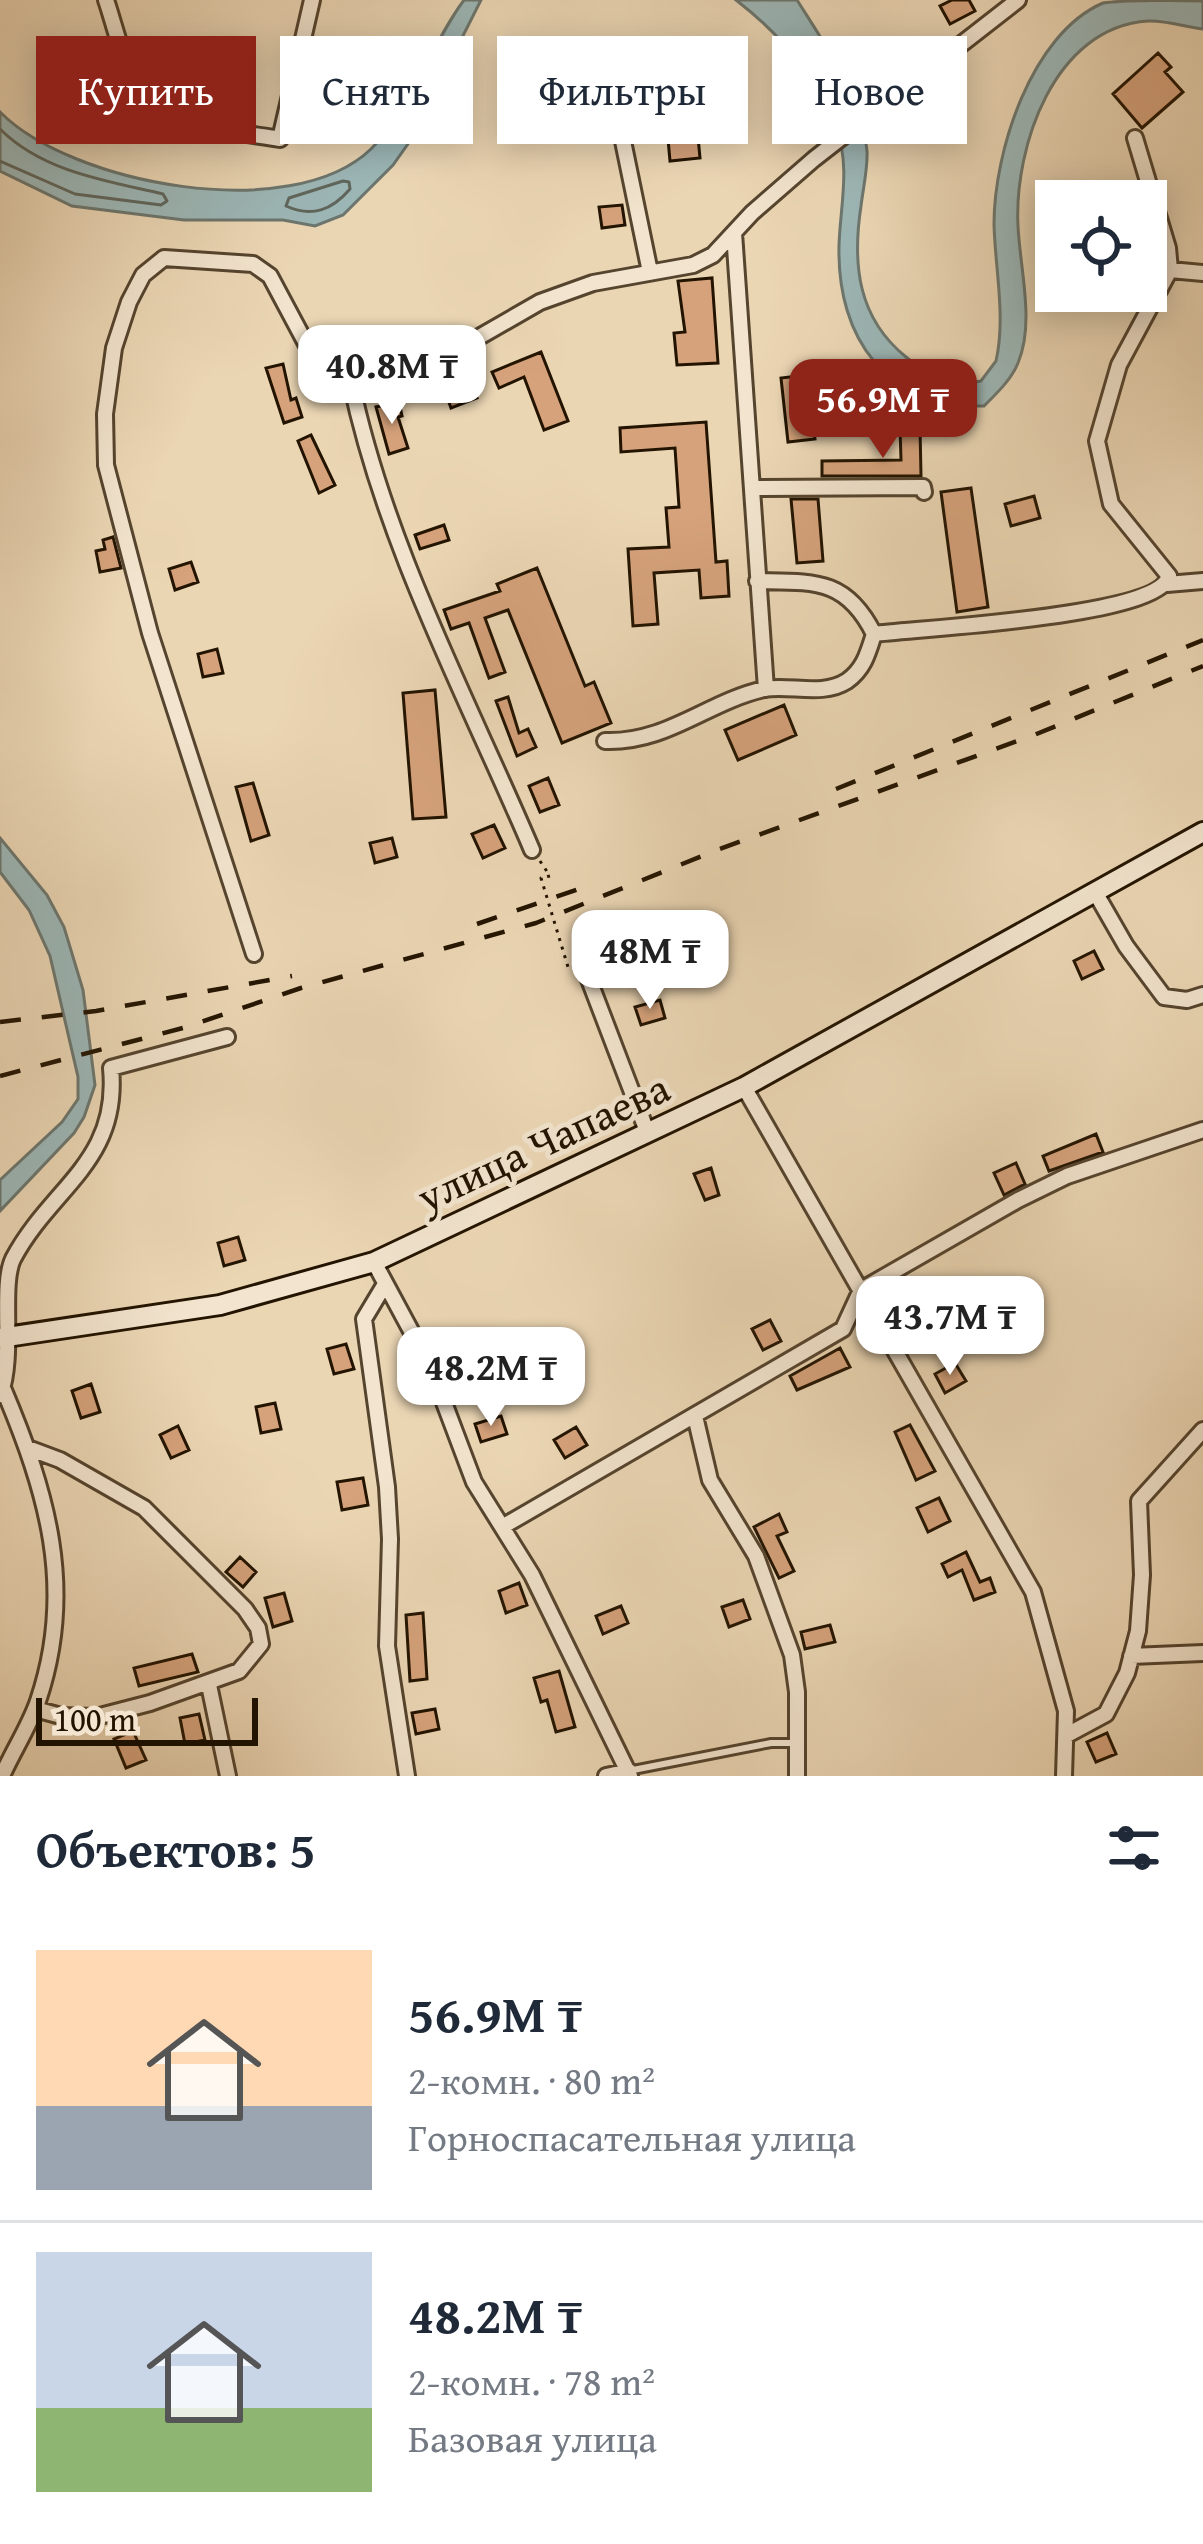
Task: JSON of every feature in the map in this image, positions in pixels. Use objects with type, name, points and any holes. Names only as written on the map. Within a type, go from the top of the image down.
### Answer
[{"type":"street","points":[[106,0],[131,73],[152,105],[213,128],[280,139],[312,0]]},
{"type":"street","points":[[254,953],[124,545],[106,465],[105,414],[114,347],[143,275],[164,258],[253,264],[270,276],[310,351],[351,382],[380,382],[446,356],[540,302],[593,283],[692,265],[713,255],[814,159],[1018,0]]},
{"type":"street","points":[[874,634],[1102,610],[1157,593],[1167,584],[1169,576],[1162,563],[1112,504],[1097,441],[1119,365],[1170,270],[1168,248],[1135,138]]},
{"type":"street","points":[[624,144],[650,272]]},
{"type":"street","points":[[734,232],[766,688]]},
{"type":"street","points":[[1170,270],[1203,273]]},
{"type":"street","points":[[351,382],[364,446],[436,631],[532,850]]},
{"type":"street","points":[[752,488],[923,487],[924,492]]},
{"type":"street","points":[[605,741],[638,742],[766,688],[808,691],[844,683],[865,663],[874,634],[860,606],[840,591],[802,582],[757,581]]},
{"type":"street","points":[[1167,584],[1203,581]]},
{"type":"street","name":"улица Чапаева","points":[[5,1337],[220,1305],[374,1262],[744,1087],[1203,832]]},
{"type":"street","points":[[1094,892],[1163,997],[1187,1000],[1203,995]]},
{"type":"street","points":[[586,970],[648,1134]]},
{"type":"street","points":[[2,1776],[35,1708],[52,1652],[54,1548],[48,1508],[2,1391],[10,1264],[96,1154],[110,1119],[111,1068],[227,1037]]},
{"type":"street","points":[[744,1087],[1033,1592],[1066,1711],[1064,1776]]},
{"type":"street","points":[[502,1527],[843,1329],[861,1290],[1067,1176],[1203,1130]]},
{"type":"street","points":[[374,1262],[431,1368],[474,1482],[532,1575],[630,1774],[606,1776]]},
{"type":"street","points":[[385,1284],[364,1319],[387,1487],[388,1646],[407,1776]]},
{"type":"street","points":[[695,1416],[710,1480],[756,1556],[792,1655],[797,1776]]},
{"type":"street","points":[[1066,1735],[1106,1714],[1127,1672],[1142,1575],[1139,1501],[1203,1430]]},
{"type":"street","points":[[28,1448],[60,1460],[144,1508],[245,1609],[261,1644],[239,1671],[209,1685],[96,1717],[61,1716],[35,1708]]},
{"type":"street","points":[[1131,1656],[1203,1653]]},
{"type":"street","points":[[209,1685],[228,1776]]},
{"type":"lane","points":[[630,1774],[771,1743],[795,1743]]},
{"type":"path","points":[[532,850],[550,876],[541,878],[568,968],[586,970]]},
{"type":"water","points":[[464,0],[481,0],[463,36],[442,36]]},
{"type":"water","points":[[736,0],[797,0],[819,36],[775,36]]},
{"type":"water","points":[[1203,1],[1203,29],[1155,21],[1115,28],[1087,44],[1046,96],[1023,161],[1019,195],[1026,313],[1023,347],[1011,375],[984,406],[950,404],[920,395],[874,362],[858,338],[841,280],[840,144],[866,144],[857,249],[862,289],[877,325],[906,357],[932,375],[950,382],[981,381],[996,361],[999,344],[994,224],[1001,163],[1021,98],[1037,68],[1078,18],[1103,3]]},
{"type":"water","points":[[0,112],[36,138],[36,144],[47,144],[127,176],[182,186],[237,190],[289,186],[335,172],[375,144],[408,144],[343,215],[315,226],[283,220],[184,220],[72,206],[0,171]]},
{"type":"water","points":[[0,838],[47,895],[64,927],[83,990],[95,1085],[74,1133],[0,1211],[0,1180],[62,1122],[78,1099],[78,1077],[50,956],[29,910],[0,872]]},
{"type":"building","points":[[969,0],[975,11],[950,24],[940,6]]},
{"type":"building","points":[[1158,53],[1171,67],[1165,72],[1183,92],[1142,128],[1113,94]]},
{"type":"building","points":[[668,144],[699,144],[700,158],[670,161]]},
{"type":"building","points":[[622,205],[625,225],[602,228],[599,207]]},
{"type":"building","points":[[712,278],[718,363],[677,365],[674,333],[685,332],[678,281]]},
{"type":"building","points":[[541,352],[568,421],[544,430],[524,377],[499,388],[492,372]]},
{"type":"building","points":[[283,364],[291,400],[296,398],[302,417],[284,423],[266,368]]},
{"type":"building","points":[[808,375],[815,439],[788,442],[781,378]]},
{"type":"building","points":[[470,381],[477,398],[451,408],[445,391]]},
{"type":"building","points":[[399,402],[402,416],[398,417],[408,448],[389,454],[376,407]]},
{"type":"building","points":[[706,422],[716,562],[727,561],[729,596],[701,598],[699,570],[654,573],[658,624],[633,626],[628,549],[669,547],[666,508],[679,507],[675,448],[621,452],[620,428]]},
{"type":"building","points":[[900,428],[920,428],[921,476],[822,476],[822,461],[901,460]]},
{"type":"building","points":[[311,435],[335,485],[319,493],[298,441]]},
{"type":"building","points":[[971,488],[988,607],[957,612],[941,492]]},
{"type":"building","points":[[1034,496],[1040,518],[1011,526],[1005,504]]},
{"type":"building","points":[[791,499],[818,499],[823,561],[797,563]]},
{"type":"building","points":[[444,525],[449,540],[420,549],[415,535]]},
{"type":"building","points":[[113,537],[121,568],[100,572],[96,551],[105,549],[103,540]]},
{"type":"building","points":[[191,562],[198,582],[175,590],[169,569]]},
{"type":"building","points":[[537,568],[585,686],[594,682],[611,723],[562,743],[508,610],[485,618],[505,672],[489,678],[469,623],[451,629],[444,610],[500,591],[497,584]]},
{"type":"building","points":[[217,649],[223,673],[203,677],[198,654]]},
{"type":"building","points":[[435,690],[446,817],[413,819],[403,693]]},
{"type":"building","points":[[508,697],[519,733],[528,729],[536,747],[517,756],[496,701]]},
{"type":"building","points":[[784,705],[796,735],[738,760],[725,730]]},
{"type":"building","points":[[548,778],[559,805],[540,812],[529,786]]},
{"type":"building","points":[[253,783],[269,835],[251,841],[236,787]]},
{"type":"building","points":[[494,825],[505,848],[483,858],[472,834]]},
{"type":"building","points":[[392,838],[397,857],[375,863],[370,843]]},
{"type":"building","points":[[1094,951],[1103,969],[1082,979],[1074,961]]},
{"type":"building","points":[[660,1000],[665,1018],[641,1025],[635,1007]]},
{"type":"building","points":[[1096,1134],[1103,1152],[1049,1171],[1043,1156]]},
{"type":"building","points":[[1016,1163],[1025,1184],[1004,1195],[994,1173]]},
{"type":"building","points":[[711,1168],[719,1195],[705,1200],[694,1174]]},
{"type":"building","points":[[238,1237],[245,1260],[224,1266],[218,1243]]},
{"type":"building","points":[[770,1320],[781,1341],[763,1350],[752,1329]]},
{"type":"building","points":[[925,1321],[936,1338],[918,1350],[907,1333]]},
{"type":"building","points":[[346,1344],[354,1369],[334,1374],[327,1349]]},
{"type":"building","points":[[840,1348],[850,1367],[797,1390],[790,1376]]},
{"type":"building","points":[[955,1363],[966,1381],[945,1393],[935,1374]]},
{"type":"building","points":[[91,1384],[100,1412],[81,1418],[72,1391]]},
{"type":"building","points":[[275,1403],[281,1429],[261,1433],[256,1407]]},
{"type":"building","points":[[501,1416],[507,1434],[481,1442],[475,1424]]},
{"type":"building","points":[[910,1425],[935,1471],[916,1480],[895,1432]]},
{"type":"building","points":[[178,1426],[189,1450],[171,1458],[160,1435]]},
{"type":"building","points":[[576,1427],[587,1445],[565,1458],[554,1440]]},
{"type":"building","points":[[363,1478],[368,1505],[342,1510],[337,1482]]},
{"type":"building","points":[[939,1498],[950,1521],[928,1532],[917,1508]]},
{"type":"building","points":[[779,1514],[787,1532],[777,1536],[794,1571],[779,1578],[754,1527]]},
{"type":"building","points":[[966,1552],[980,1582],[990,1578],[995,1592],[974,1600],[962,1570],[948,1577],[942,1564]]},
{"type":"building","points":[[240,1557],[256,1572],[243,1587],[226,1572]]},
{"type":"building","points":[[519,1583],[527,1605],[506,1613],[499,1591]]},
{"type":"building","points":[[284,1593],[292,1621],[273,1627],[265,1598]]},
{"type":"building","points":[[743,1600],[750,1619],[729,1627],[722,1607]]},
{"type":"building","points":[[621,1606],[628,1623],[603,1634],[596,1616]]},
{"type":"building","points":[[423,1613],[427,1679],[410,1681],[406,1615]]},
{"type":"building","points":[[830,1625],[835,1642],[805,1649],[801,1632]]},
{"type":"building","points":[[192,1654],[198,1672],[139,1686],[134,1668]]},
{"type":"building","points":[[559,1671],[575,1727],[556,1732],[547,1700],[541,1702],[534,1678]]},
{"type":"building","points":[[435,1709],[439,1729],[416,1734],[412,1713]]},
{"type":"building","points":[[199,1714],[205,1740],[185,1744],[180,1718]]},
{"type":"building","points":[[133,1731],[146,1760],[126,1768],[114,1739]]},
{"type":"building","points":[[1107,1733],[1116,1754],[1096,1762],[1087,1742]]},
{"type":"railway","points":[[836,789],[1203,640]]},
{"type":"railway","points":[[0,1076],[183,1028],[301,988],[536,923],[717,850],[1034,735],[1203,666]]},
{"type":"railway","points":[[477,924],[579,889]]},
{"type":"railway","points":[[0,1022],[96,1011],[292,976]]}]
